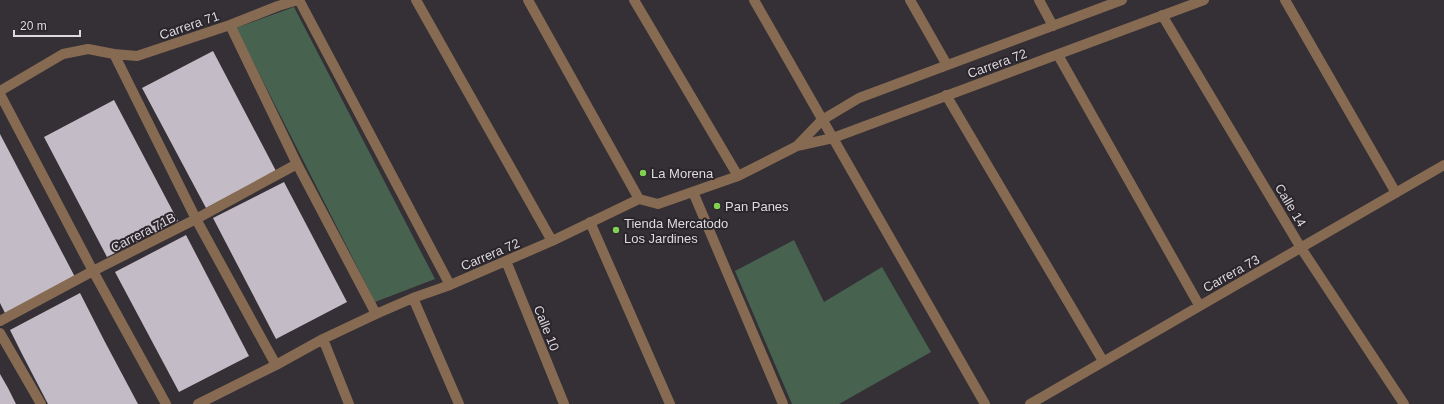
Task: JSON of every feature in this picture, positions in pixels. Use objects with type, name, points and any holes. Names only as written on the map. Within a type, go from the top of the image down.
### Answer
[{"type":"street","name":"Carrera 71","points":[[0,91],[63,54],[88,49],[114,54],[137,56],[299,0]]},
{"type":"street","points":[[299,0],[450,285]]},
{"type":"street","points":[[416,0],[552,241]]},
{"type":"street","points":[[528,0],[639,199]]},
{"type":"street","points":[[634,0],[738,176]]},
{"type":"street","points":[[754,0],[985,404]]},
{"type":"street","points":[[910,0],[946,65]]},
{"type":"street","points":[[1039,0],[1053,26]]},
{"type":"street","name":"Carrera 72","points":[[797,146],[822,120],[859,98],[1122,0]]},
{"type":"street","name":"Carrera 72","points":[[198,404],[276,365],[323,339],[376,314],[413,298],[450,285],[552,241],[639,199],[658,204],[693,192],[738,176],[797,146],[832,138],[1204,0]]},
{"type":"street","points":[[1285,0],[1396,193]]},
{"type":"street","name":"Calle 14","points":[[1162,16],[1301,248],[1404,404]]},
{"type":"street","points":[[230,25],[297,164],[376,314]]},
{"type":"street","points":[[114,54],[196,219],[276,365]]},
{"type":"street","points":[[1058,55],[1200,305]]},
{"type":"street","points":[[0,94],[93,271],[166,404]]},
{"type":"street","points":[[946,95],[1103,361]]},
{"type":"street","name":"Carrera 71B","points":[[0,321],[93,271],[196,219],[297,164]]},
{"type":"street","name":"Carrera 73","points":[[1030,404],[1444,165]]},
{"type":"street","points":[[693,192],[783,404]]},
{"type":"street","points":[[590,222],[670,404]]},
{"type":"street","name":"Calle 10","points":[[506,261],[564,404]]},
{"type":"street","points":[[413,298],[459,404]]},
{"type":"street","points":[[0,333],[41,404]]},
{"type":"street","points":[[323,339],[345,403]]},
{"type":"green space","points":[[294,7],[435,279],[375,302],[236,28]]},
{"type":"green space","points":[[794,240],[824,302],[882,267],[931,352],[839,404],[792,404],[735,271]]},
{"type":"building","points":[[213,51],[276,171],[206,208],[142,88]]},
{"type":"building","points":[[114,100],[178,221],[107,257],[44,137]]},
{"type":"building","points":[[0,134],[75,277],[5,313],[0,303]]},
{"type":"building","points":[[284,182],[347,302],[276,339],[213,218]]},
{"type":"building","points":[[186,235],[249,356],[179,392],[115,272]]},
{"type":"building","points":[[80,293],[138,404],[48,404],[10,330]]},
{"type":"building","points":[[0,374],[8,388],[16,404],[0,404]]},
{"type":"place","name":"La Morena","points":[[643,173]]},
{"type":"place","name":"Pan Panes","points":[[717,206]]},
{"type":"place","name":"Tienda Mercatodo Los Jardines","points":[[616,230]]}]
